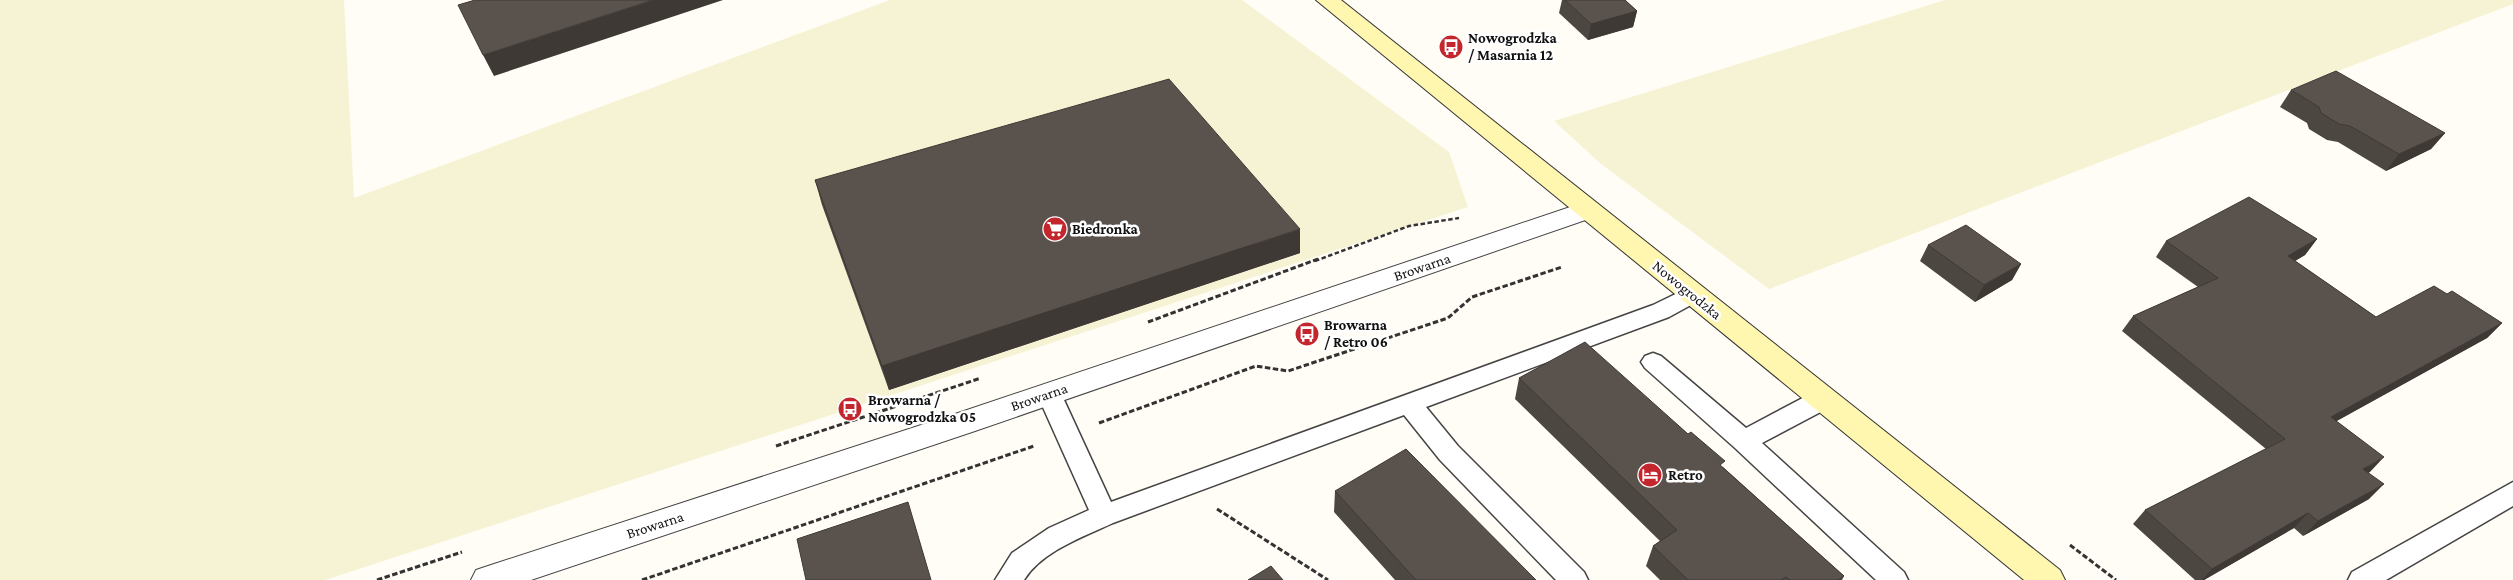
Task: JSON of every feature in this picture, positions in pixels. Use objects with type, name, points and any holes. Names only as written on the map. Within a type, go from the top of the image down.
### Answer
[{"type":"main road","name":"Nowogrodzka","points":[[1327,0],[2048,580]]},
{"type":"street","name":"Browarna","points":[[488,580],[1049,394],[1588,210]]},
{"type":"lane","points":[[1009,580],[1021,561],[1058,536],[1104,516],[1202,478],[1661,311],[1692,294]]},
{"type":"lane","points":[[1653,362],[1744,441],[1894,580]]},
{"type":"lane","points":[[1049,394],[1104,516]]},
{"type":"lane","points":[[1744,441],[1822,399]]},
{"type":"lane","points":[[1408,403],[1448,453],[1574,580]]},
{"type":"lane","points":[[2362,580],[2513,494]]},
{"type":"path","points":[[1139,325],[1409,226],[1463,217]]},
{"type":"path","points":[[642,580],[1066,435],[1256,366],[1288,371],[1448,318],[1472,297],[1562,267]]},
{"type":"path","points":[[768,449],[952,386],[990,376]]},
{"type":"path","points":[[1202,478],[1213,506],[1328,580]]},
{"type":"path","points":[[377,580],[471,549]]},
{"type":"shaded area","points":[[0,0],[344,0],[354,198],[890,0],[1242,0],[1449,152],[1468,207],[325,580],[0,580]]},
{"type":"shaded area","points":[[1945,0],[2513,0],[2513,4],[1769,289],[1601,164],[1554,121]]},
{"type":"building","points":[[475,0],[653,0],[483,55],[458,5]]},
{"type":"building","points":[[1565,0],[1625,0],[1637,11],[1591,24]]},
{"type":"building","points":[[2336,71],[2445,133],[2399,154],[2350,126],[2339,124],[2321,113],[2319,107],[2291,90]]},
{"type":"building","name":"Biedronka","points":[[1169,79],[1300,229],[882,366],[815,180]]},
{"type":"building","points":[[2249,197],[2317,239],[2288,256],[2376,317],[2434,286],[2447,294],[2452,291],[2502,323],[2331,417],[2384,457],[2363,469],[2384,484],[2318,521],[2308,513],[2212,569],[2145,510],[2285,439],[2133,316],[2218,278],[2166,241]]},
{"type":"building","points":[[1966,225],[2021,264],[1984,285],[1928,245]]},
{"type":"building","name":"Retro","points":[[1585,342],[1688,434],[1691,432],[1725,461],[1720,465],[1844,576],[1838,580],[1790,580],[1786,577],[1781,580],[1688,580],[1653,546],[1677,530],[1519,378]]},
{"type":"building","points":[[1406,449],[1536,580],[1416,580],[1335,491]]},
{"type":"building","points":[[908,502],[931,580],[806,580],[797,539]]},
{"type":"building","points":[[1271,566],[1283,580],[1248,580]]},
{"type":"place","name":"Nowogrodzka / Masarnia 12","points":[[1451,47]]},
{"type":"place","name":"Biedronka","points":[[1055,229]]},
{"type":"place","name":"Browarna / Retro 06","points":[[1307,334]]},
{"type":"place","name":"Browarna / Nowogrodzka 05","points":[[850,409]]},
{"type":"place","name":"Retro","points":[[1650,475]]}]
